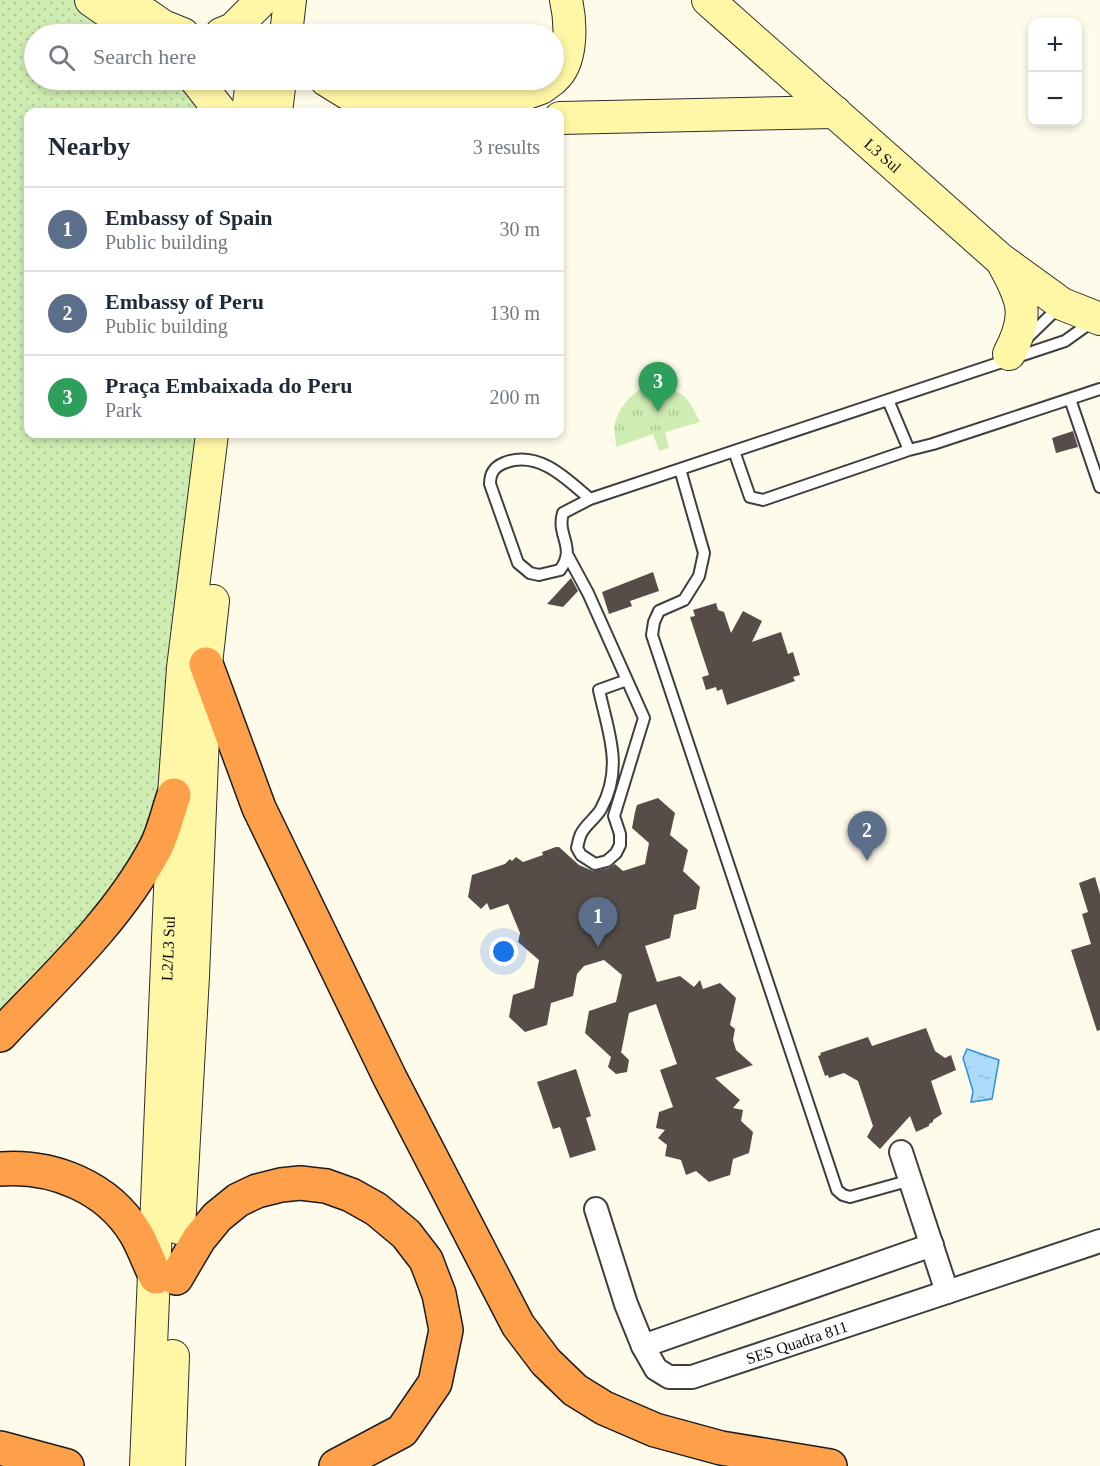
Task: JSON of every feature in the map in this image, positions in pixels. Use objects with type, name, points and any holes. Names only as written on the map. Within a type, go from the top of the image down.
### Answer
[{"type":"highway","points":[[206,664],[259,808],[370,1037],[518,1325],[546,1362],[575,1390],[604,1408],[655,1431],[721,1448],[830,1466]]},
{"type":"highway","points":[[0,1035],[94,935],[136,881],[157,845],[174,795]]},
{"type":"highway","points":[[0,1169],[23,1168],[65,1176],[107,1200],[136,1234],[166,1277],[217,1217],[238,1200],[257,1191],[281,1185],[300,1183],[326,1186],[351,1195],[376,1209],[406,1234],[426,1260],[441,1303],[446,1330],[435,1383],[402,1431],[336,1466]]},
{"type":"highway","points":[[0,1448],[67,1466]]},
{"type":"highway","points":[[0,1465],[54,1466]]},
{"type":"main road","points":[[92,0],[127,24]]},
{"type":"main road","points":[[125,0],[160,24]]},
{"type":"main road","points":[[564,60],[567,53],[570,18],[566,0]]},
{"type":"main road","name":"L3 Sul","points":[[708,0],[1000,259],[1062,304],[1098,319]]},
{"type":"main road","points":[[240,24],[275,1]]},
{"type":"main road","points":[[262,24],[275,1]]},
{"type":"main road","points":[[275,1],[283,24]]},
{"type":"main road","points":[[275,1],[293,24]]},
{"type":"main road","points":[[204,90],[218,108]]},
{"type":"main road","points":[[248,108],[251,90]]},
{"type":"main road","points":[[276,108],[279,90]]},
{"type":"main road","points":[[342,90],[369,99],[487,99],[516,97],[535,90]]},
{"type":"main road","points":[[564,117],[835,112]]},
{"type":"main road","points":[[1000,259],[1022,300],[1023,310],[1018,332],[1004,359]]},
{"type":"main road","name":"L2/L3 Sul","points":[[169,1466],[166,1277],[174,795],[183,668],[212,438]]},
{"type":"main road","name":"L2/L3 Sul","points":[[146,1466],[166,1277],[193,976],[206,664],[233,438]]},
{"type":"street","points":[[901,1152],[948,1292]]},
{"type":"street","name":"SES Quadra 811","points":[[596,1209],[626,1304],[643,1346],[656,1369],[669,1377],[692,1377],[1100,1241]]},
{"type":"street","points":[[643,1346],[932,1245]]},
{"type":"lane","name":"L3 Sul","points":[[1004,359],[1062,304]]},
{"type":"lane","name":"L3 Sul","points":[[568,556],[561,526],[563,513],[590,499],[1004,359],[1065,341],[1098,319]]},
{"type":"lane","points":[[734,451],[750,497],[763,500],[909,450],[1100,389]]},
{"type":"lane","points":[[1070,399],[1100,487]]},
{"type":"lane","points":[[888,400],[909,450]]},
{"type":"lane","points":[[568,556],[560,570],[539,575],[530,573],[518,563],[490,484],[492,471],[498,465],[512,459],[542,463],[556,470],[590,499]]},
{"type":"lane","points":[[680,469],[704,553],[699,576],[684,600],[659,611],[652,635],[837,1190],[850,1197],[911,1180]]},
{"type":"lane","points":[[568,556],[588,593],[627,680],[644,718],[614,816],[620,834],[620,845],[616,853],[607,861],[595,864],[581,855],[577,848],[581,834],[600,810],[608,793],[615,766],[599,690],[627,680]]},
{"type":"lane","points":[[615,766],[630,763]]},
{"type":"lane","points":[[600,810],[614,816]]},
{"type":"green space","points":[[0,0],[81,0],[118,24],[24,24],[24,90],[201,90],[215,108],[24,108],[24,438],[213,438],[174,795],[136,881],[0,1035]]},
{"type":"green space","points":[[651,384],[677,391],[687,399],[700,422],[665,432],[669,448],[659,451],[653,434],[616,447],[614,425],[621,409],[629,398]]},
{"type":"water","points":[[967,1049],[999,1060],[992,1099],[971,1102],[973,1091],[963,1058]]},
{"type":"building","points":[[1073,431],[1078,447],[1056,453],[1052,438]]},
{"type":"building","points":[[653,572],[659,591],[630,601],[632,606],[609,614],[602,592]]},
{"type":"building","points":[[571,578],[578,591],[563,607],[547,604]]},
{"type":"building","points":[[716,603],[718,610],[724,612],[731,633],[743,611],[762,621],[752,642],[781,632],[788,654],[793,652],[800,675],[793,677],[795,681],[727,705],[722,689],[717,691],[716,687],[706,690],[702,677],[709,675],[690,617],[695,616],[693,610]]},
{"type":"building","points":[[658,798],[675,813],[670,835],[688,850],[683,871],[700,887],[696,909],[674,915],[670,938],[645,946],[657,982],[680,976],[694,987],[700,980],[703,989],[720,983],[736,998],[730,1025],[735,1029],[733,1040],[736,1050],[753,1065],[715,1078],[740,1100],[733,1108],[743,1110],[741,1121],[753,1132],[749,1153],[733,1159],[730,1175],[709,1182],[696,1171],[686,1175],[681,1160],[665,1156],[667,1145],[658,1138],[665,1130],[656,1128],[659,1112],[673,1107],[660,1070],[677,1064],[656,1004],[629,1013],[621,1053],[629,1060],[627,1072],[616,1074],[608,1067],[611,1057],[585,1033],[589,1011],[616,1002],[622,975],[604,960],[584,966],[577,974],[573,996],[551,1003],[547,1025],[525,1032],[509,1017],[513,995],[534,988],[539,960],[518,942],[520,933],[508,904],[490,910],[487,903],[481,909],[468,897],[472,875],[505,864],[516,857],[523,862],[543,855],[542,852],[556,847],[559,847],[579,865],[593,871],[609,868],[615,864],[623,871],[645,864],[649,843],[632,828],[635,812],[637,805]]},
{"type":"building","points":[[1095,877],[1100,894],[1100,1030],[1097,1031],[1071,950],[1091,944],[1082,914],[1088,912],[1079,883]]},
{"type":"building","points":[[926,1028],[935,1051],[945,1058],[951,1055],[956,1070],[931,1081],[942,1114],[929,1126],[916,1132],[910,1116],[880,1149],[867,1137],[873,1126],[858,1081],[844,1073],[829,1078],[828,1075],[825,1076],[818,1056],[821,1055],[820,1053],[868,1037],[872,1046]]},
{"type":"building","points":[[576,1069],[591,1116],[586,1118],[596,1150],[570,1158],[560,1127],[553,1129],[537,1082]]},
{"type":"place","name":"Praça Embaixada do Peru","points":[[658,412]]},
{"type":"place","name":"Embassy of Peru","points":[[867,861]]},
{"type":"place","name":"Embassy of Spain","points":[[598,947]]}]
